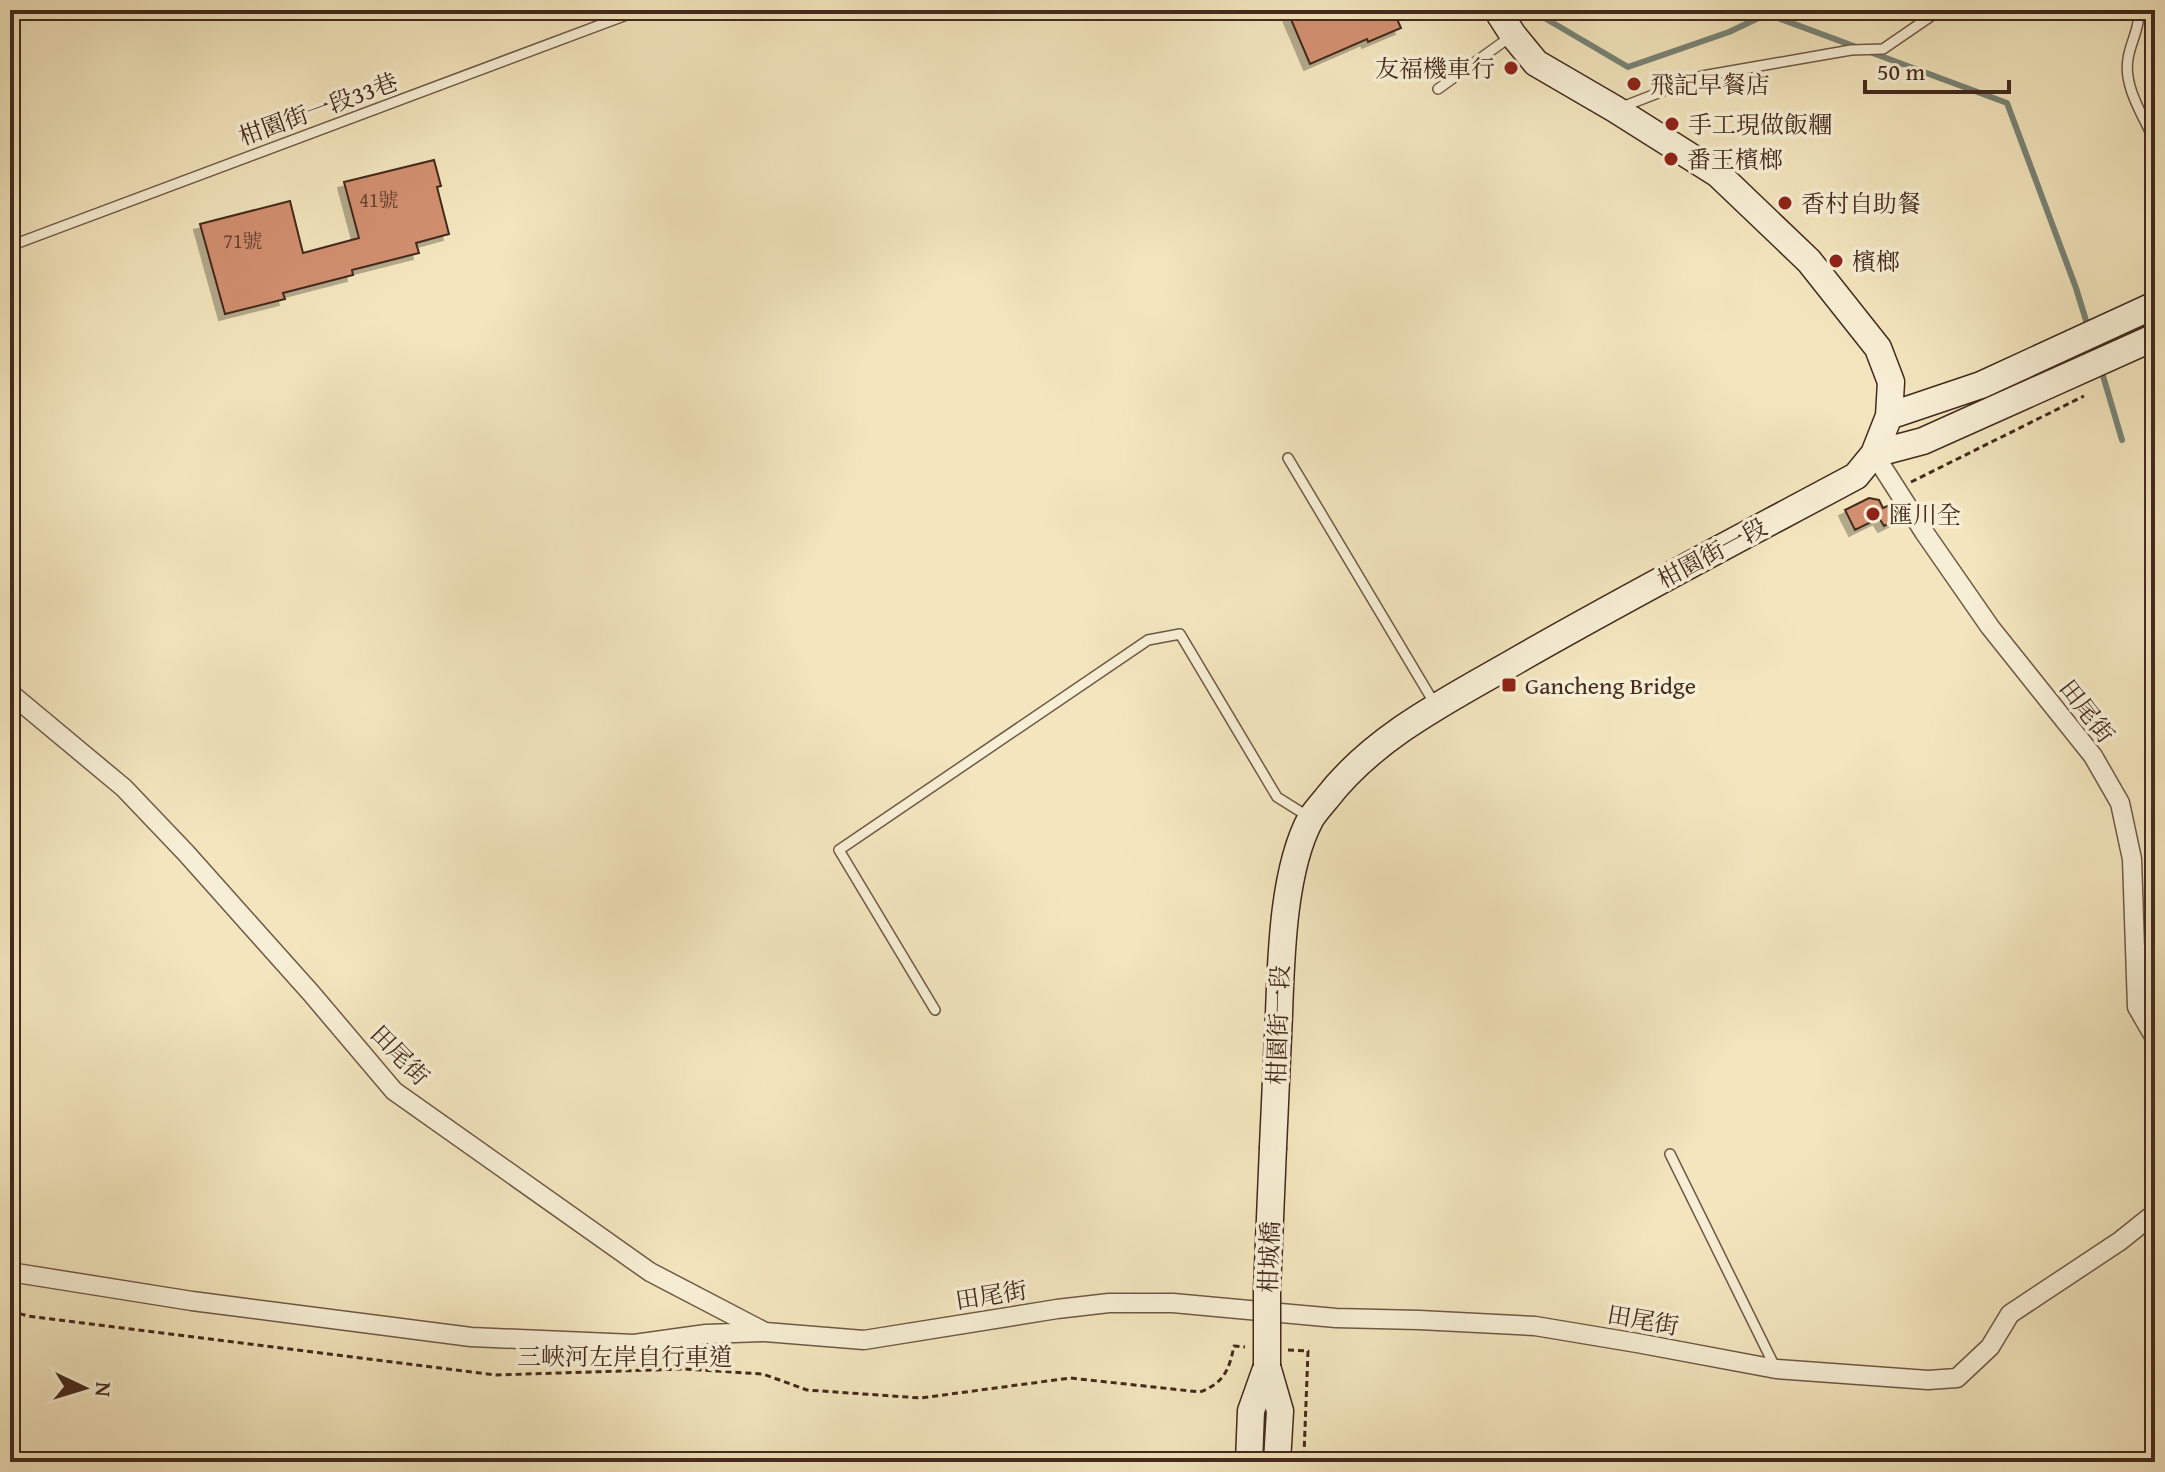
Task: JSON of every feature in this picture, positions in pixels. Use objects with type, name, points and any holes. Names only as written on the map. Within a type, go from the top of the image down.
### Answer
[{"type":"street","name":"柑園街一段","points":[[1273,1147],[1281,946],[1289,893],[1298,853],[1311,818],[1337,785],[1393,735],[1437,707],[1606,609],[1856,476],[1874,454],[1889,416],[1891,382],[1878,348],[1809,261],[1718,174],[1536,63],[1497,10]]},
{"type":"street","points":[[1889,416],[1981,385],[2155,305]]},
{"type":"street","points":[[1874,454],[1923,441],[2155,337]]},
{"type":"street","name":"田尾街","points":[[1874,454],[1990,627],[2093,756],[2120,803],[2132,859],[2137,1007],[2155,1038]]},
{"type":"street","name":"田尾街","points":[[10,693],[124,788],[311,993],[394,1091],[650,1272],[765,1332],[864,1340],[1057,1309],[1109,1303],[1173,1303],[1336,1318],[1535,1326],[1776,1369],[1928,1380],[1957,1378],[1990,1347],[2010,1314],[2120,1241],[2155,1213]]},
{"type":"street","name":"柑城橋","points":[[1249,1462],[1251,1411],[1265,1354],[1273,1147]]},
{"type":"street","points":[[10,1272],[192,1301],[471,1337],[634,1344],[706,1334],[765,1332]]},
{"type":"street","name":"柑城橋","points":[[1265,1354],[1280,1411],[1285,1458]]},
{"type":"lane","name":"柑園街一段33巷","points":[[10,246],[614,15],[640,10]]},
{"type":"lane","points":[[1615,109],[1702,76],[1851,50],[1883,49],[1940,10]]},
{"type":"lane","points":[[2138,10],[2139,18],[2127,62],[2129,83],[2155,142]]},
{"type":"lane","points":[[1438,89],[1513,35]]},
{"type":"lane","points":[[1288,458],[1437,707]]},
{"type":"lane","points":[[935,1010],[839,850],[1148,640],[1180,634],[1277,797],[1311,818]]},
{"type":"lane","points":[[1670,1154],[1776,1369]]},
{"type":"path","points":[[1897,489],[2087,394]]},
{"type":"path","name":"三峽河左岸自行車道","points":[[10,1311],[28,1316],[496,1375],[684,1369],[763,1374],[807,1390],[921,1398],[1070,1378],[1200,1392],[1214,1387],[1229,1368],[1234,1346],[1265,1354]]},
{"type":"path","points":[[1265,1354],[1308,1351],[1304,1455],[1285,1458]]},
{"type":"building","points":[[1287,10],[1393,10],[1401,28],[1310,64]]},
{"type":"building","points":[[434,160],[441,186],[437,187],[449,234],[416,243],[419,253],[352,270],[353,275],[283,293],[285,299],[225,314],[200,224],[290,201],[303,253],[359,238],[344,182]]},
{"type":"building","name":"匯川全","points":[[1869,498],[1879,500],[1883,508],[1892,504],[1900,518],[1884,526],[1879,518],[1855,530],[1845,510]]},
{"type":"waterway","points":[[1531,10],[1628,67],[1729,32],[1767,14],[1859,48]]},
{"type":"waterway","points":[[1870,52],[2007,103],[2088,327]]},
{"type":"waterway","points":[[2101,369],[2122,440]]},
{"type":"place","name":"友福機車行","points":[[1511,68]]},
{"type":"place","name":"飛記早餐店","points":[[1634,84]]},
{"type":"place","name":"手工現做飯糰","points":[[1672,124]]},
{"type":"place","name":"番王檳榔","points":[[1671,159]]},
{"type":"place","name":"香村自助餐","points":[[1785,203]]},
{"type":"place","name":"檳榔","points":[[1836,261]]},
{"type":"place","name":"匯川全","points":[[1873,514]]},
{"type":"place","name":"Gancheng Bridge","points":[[1509,685]]}]
